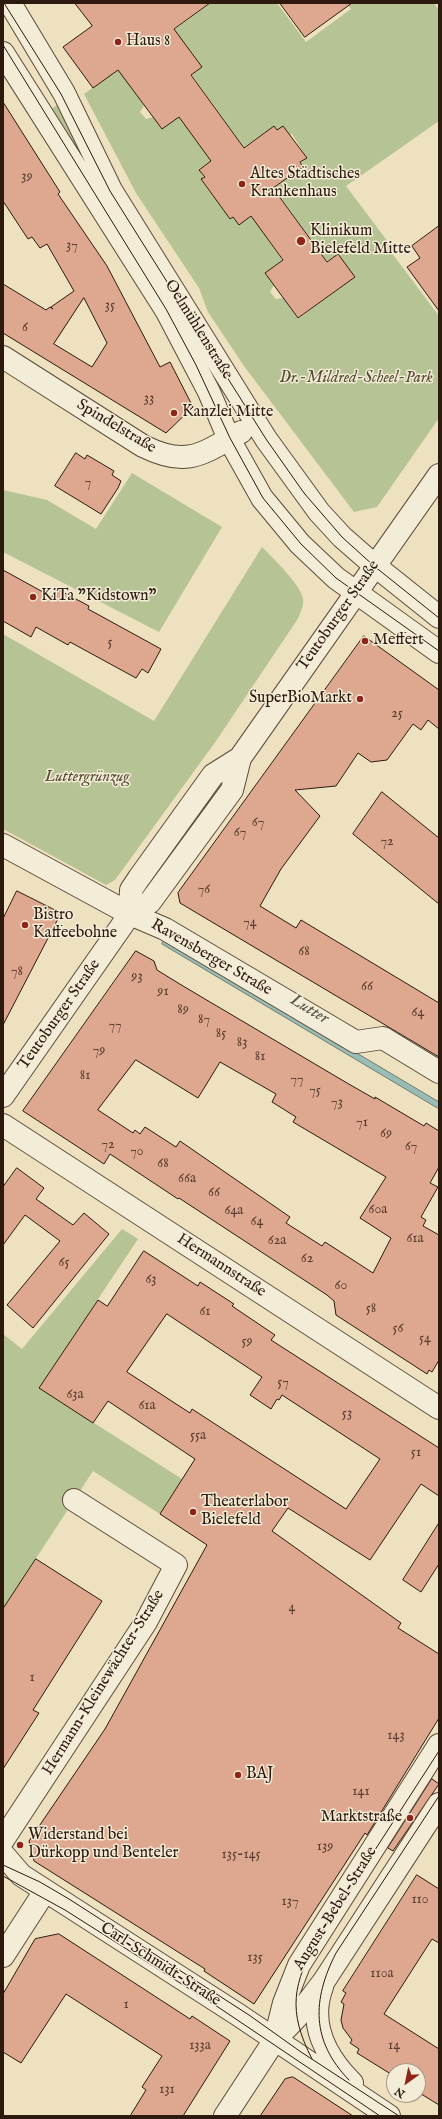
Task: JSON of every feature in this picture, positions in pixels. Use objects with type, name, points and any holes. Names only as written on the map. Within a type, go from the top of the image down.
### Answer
[{"type":"street","name":"Oelmühlenstraße","points":[[10,3],[64,93],[111,190],[256,423],[319,512],[342,537],[439,618]]},
{"type":"street","name":"Oelmühlenstraße","points":[[3,53],[166,310],[209,392],[229,438],[262,498],[300,544],[354,593],[439,652]]},
{"type":"street","name":"Spindelstraße","points":[[3,357],[143,446],[161,455],[178,458],[194,457],[256,423]]},
{"type":"street","name":"Teutoburger Straße","points":[[4,1093],[130,914],[131,890],[139,878],[213,775],[240,758],[354,593],[439,475]]},
{"type":"street","name":"Ravensberger Straße","points":[[3,845],[130,914],[165,929],[356,1042],[383,1038],[439,1072]]},
{"type":"street","name":"Hermannstraße","points":[[3,1125],[439,1408]]},
{"type":"street","name":"Hermann-Kleinewächter-Straße","points":[[3,1840],[146,1622],[176,1565],[74,1500]]},
{"type":"street","name":"August-Bebel-Straße","points":[[274,2041],[284,2003],[299,1965],[439,1745]]},
{"type":"street","name":"August-Bebel-Straße","points":[[225,2116],[274,2041],[296,2018],[324,1981],[439,1804]]},
{"type":"street","name":"Carl-Schmidt-Straße","points":[[3,1854],[15,1870],[45,1891],[237,2014],[274,2041],[381,2111]]},
{"type":"street","points":[[3,1956],[45,1891]]},
{"type":"street","name":"August-Bebel-Straße","points":[[324,1981],[319,1993],[317,2015],[325,2049],[343,2074],[381,2111]]},
{"type":"green space","name":"Dr.-Mildred-Scheel-Park","points":[[211,3],[277,3],[306,42],[351,9],[347,3],[434,3],[439,10],[439,121],[346,186],[394,250],[391,252],[439,316],[439,418],[377,507],[354,512],[244,366],[208,312],[199,288],[136,193],[84,94],[134,58],[129,84],[144,106],[140,112],[146,119],[153,117],[162,129],[179,117],[211,161],[199,169],[204,177],[201,180],[230,219],[233,217],[239,225],[251,216],[282,260],[265,273],[274,285],[270,292],[276,299],[283,298],[298,319],[355,277],[338,254],[327,261],[274,188],[303,167],[301,163],[307,158],[292,134],[290,135],[283,126],[277,130],[274,126],[244,147],[192,75],[202,67],[185,43],[173,51],[163,38]]},
{"type":"green space","points":[[59,104],[89,161],[85,164],[51,109]]},
{"type":"green space","points":[[132,473],[222,527],[159,632],[3,552],[3,490],[47,500],[96,529]]},
{"type":"green space","name":"Luttergrünzug","points":[[262,547],[298,587],[303,599],[302,610],[297,620],[216,741],[115,880],[106,885],[3,829],[3,634],[154,721]]},
{"type":"green space","points":[[218,785],[222,788],[156,882],[149,877]]},
{"type":"green space","points":[[122,1229],[138,1239],[39,1388],[182,1479],[160,1514],[93,1471],[3,1609],[3,1334],[22,1349]]},
{"type":"water","points":[[165,939],[439,1102],[439,1109],[162,944]]},
{"type":"building","name":"Altes Städtisches Krankenhaus","points":[[75,3],[210,3],[174,29],[202,67],[191,75],[244,148],[274,126],[277,130],[283,126],[307,158],[300,162],[303,167],[273,188],[327,262],[338,254],[355,277],[298,318],[265,273],[283,260],[251,216],[239,225],[233,217],[230,219],[201,179],[205,177],[199,170],[211,161],[179,117],[162,129],[118,70],[93,88],[63,47],[92,26]]},
{"type":"building","points":[[280,3],[352,3],[305,37]]},
{"type":"building","points":[[3,102],[60,192],[58,194],[107,266],[160,367],[170,362],[193,407],[166,433],[3,333],[3,284],[46,310],[50,307],[53,309],[51,307],[74,291],[47,244],[40,248],[32,237],[28,239],[3,201]],"holes":[[[84,298],[107,343],[92,367],[54,344]]]},
{"type":"building","points":[[439,226],[439,311],[407,267],[420,258],[412,246]]},
{"type":"building","points":[[76,453],[85,459],[87,455],[114,471],[112,475],[121,481],[101,514],[55,486]]},
{"type":"building","points":[[3,570],[52,597],[57,589],[89,606],[88,609],[161,649],[148,673],[142,669],[136,678],[70,642],[68,645],[36,627],[31,637],[3,621]]},
{"type":"building","points":[[364,636],[439,690],[439,729],[428,720],[421,730],[413,724],[387,760],[371,762],[358,753],[336,786],[295,790],[320,816],[281,869],[260,906],[296,928],[301,920],[439,1003],[439,1057],[180,903],[178,893]]},
{"type":"building","points":[[382,792],[439,838],[439,904],[353,834]]},
{"type":"building","points":[[17,891],[61,913],[3,1025],[3,919]]},
{"type":"building","points":[[136,951],[154,961],[157,970],[183,986],[375,1099],[375,1097],[424,1126],[426,1123],[439,1131],[439,1167],[430,1183],[438,1187],[421,1217],[426,1220],[423,1226],[439,1235],[439,1360],[432,1372],[429,1370],[427,1374],[336,1315],[334,1301],[327,1295],[179,1198],[178,1199],[110,1154],[104,1164],[23,1111]],"holes":[[[136,1060],[198,1098],[220,1062],[276,1094],[272,1102],[296,1117],[293,1122],[386,1177],[360,1218],[391,1238],[373,1273],[325,1242],[322,1246],[286,1223],[290,1217],[180,1141],[176,1147],[145,1127],[140,1134],[135,1130],[133,1133],[98,1110]]]},
{"type":"building","points":[[17,1168],[44,1188],[36,1199],[73,1225],[84,1213],[109,1234],[33,1328],[7,1305],[60,1241],[25,1215],[3,1245],[3,1187]]},
{"type":"building","points":[[144,1251],[198,1286],[200,1282],[234,1304],[232,1306],[275,1335],[271,1340],[439,1448],[439,1496],[421,1484],[370,1560],[288,1508],[272,1531],[401,1623],[398,1628],[439,1654],[439,1718],[367,1835],[365,1833],[254,2004],[204,1971],[205,1969],[34,1861],[29,1841],[105,1729],[207,1545],[160,1514],[195,1459],[108,1401],[93,1423],[39,1388],[98,1300],[107,1306]],"holes":[[[167,1314],[262,1377],[250,1395],[271,1409],[277,1399],[279,1400],[282,1395],[380,1459],[346,1509],[192,1409],[190,1413],[127,1372]]]},
{"type":"building","points":[[439,1523],[439,1564],[421,1592],[403,1580]]},
{"type":"building","points":[[36,1559],[102,1601],[33,1710],[39,1713],[3,1769],[3,1609]]},
{"type":"building","points":[[432,1779],[439,1784],[393,1851],[388,1848]]},
{"type":"building","points":[[417,1875],[439,1889],[439,1943],[432,1939],[384,2014],[439,2049],[439,2105],[426,2097],[426,2063],[386,2063],[386,2071],[357,2053],[359,2049],[350,2043],[352,2040],[343,2028],[341,2020],[344,2004],[341,2002],[346,1993],[343,1991]]},
{"type":"building","points":[[59,1934],[190,2019],[192,2016],[230,2041],[183,2116],[130,2116],[146,2090],[142,2087],[162,2056],[66,1994],[21,2063],[3,2052],[3,1994],[35,1939]]},
{"type":"building","points":[[293,2077],[353,2116],[260,2116],[285,2079]]},
{"type":"tram line","points":[[4,3],[61,94],[110,191],[266,439],[304,493],[342,537],[374,566],[439,618]]},
{"type":"tram line","points":[[3,45],[166,309],[196,365],[230,438],[263,498],[301,544],[336,578],[439,651]]},
{"type":"tram line","points":[[312,2059],[304,2042],[296,2011],[296,1997],[303,1969],[318,1938],[439,1751]]},
{"type":"tram line","points":[[349,2080],[337,2065],[328,2050],[322,2035],[319,2020],[323,1987],[328,1970],[336,1953],[439,1796]]},
{"type":"tram line","points":[[3,1865],[40,1882],[69,1899],[249,2015],[301,2052],[399,2116]]},
{"type":"tram line","points":[[3,1876],[65,1910],[218,2007],[380,2116]]},
{"type":"place","name":"Haus 8","points":[[118,42]]},
{"type":"place","name":"Altes Städtisches Krankenhaus","points":[[242,184]]},
{"type":"place","name":"Klinikum Bielefeld Mitte","points":[[301,241]]},
{"type":"place","name":"Kanzlei Mitte","points":[[174,413]]},
{"type":"place","name":"KiTa \"Kidstown\"","points":[[33,597]]},
{"type":"place","name":"Meffert","points":[[365,641]]},
{"type":"place","name":"SuperBioMarkt","points":[[360,699]]},
{"type":"place","name":"Bistro Kaffeebohne","points":[[25,925]]},
{"type":"place","name":"Theaterlabor Bielefeld","points":[[193,1512]]},
{"type":"place","name":"BAJ","points":[[238,1775]]},
{"type":"place","name":"Marktstraße","points":[[410,1818]]},
{"type":"place","name":"Widerstand bei Dürkopp und Benteler","points":[[20,1845]]},
{"type":"water label","name":"Lutter","points":[[309,1010]]}]
